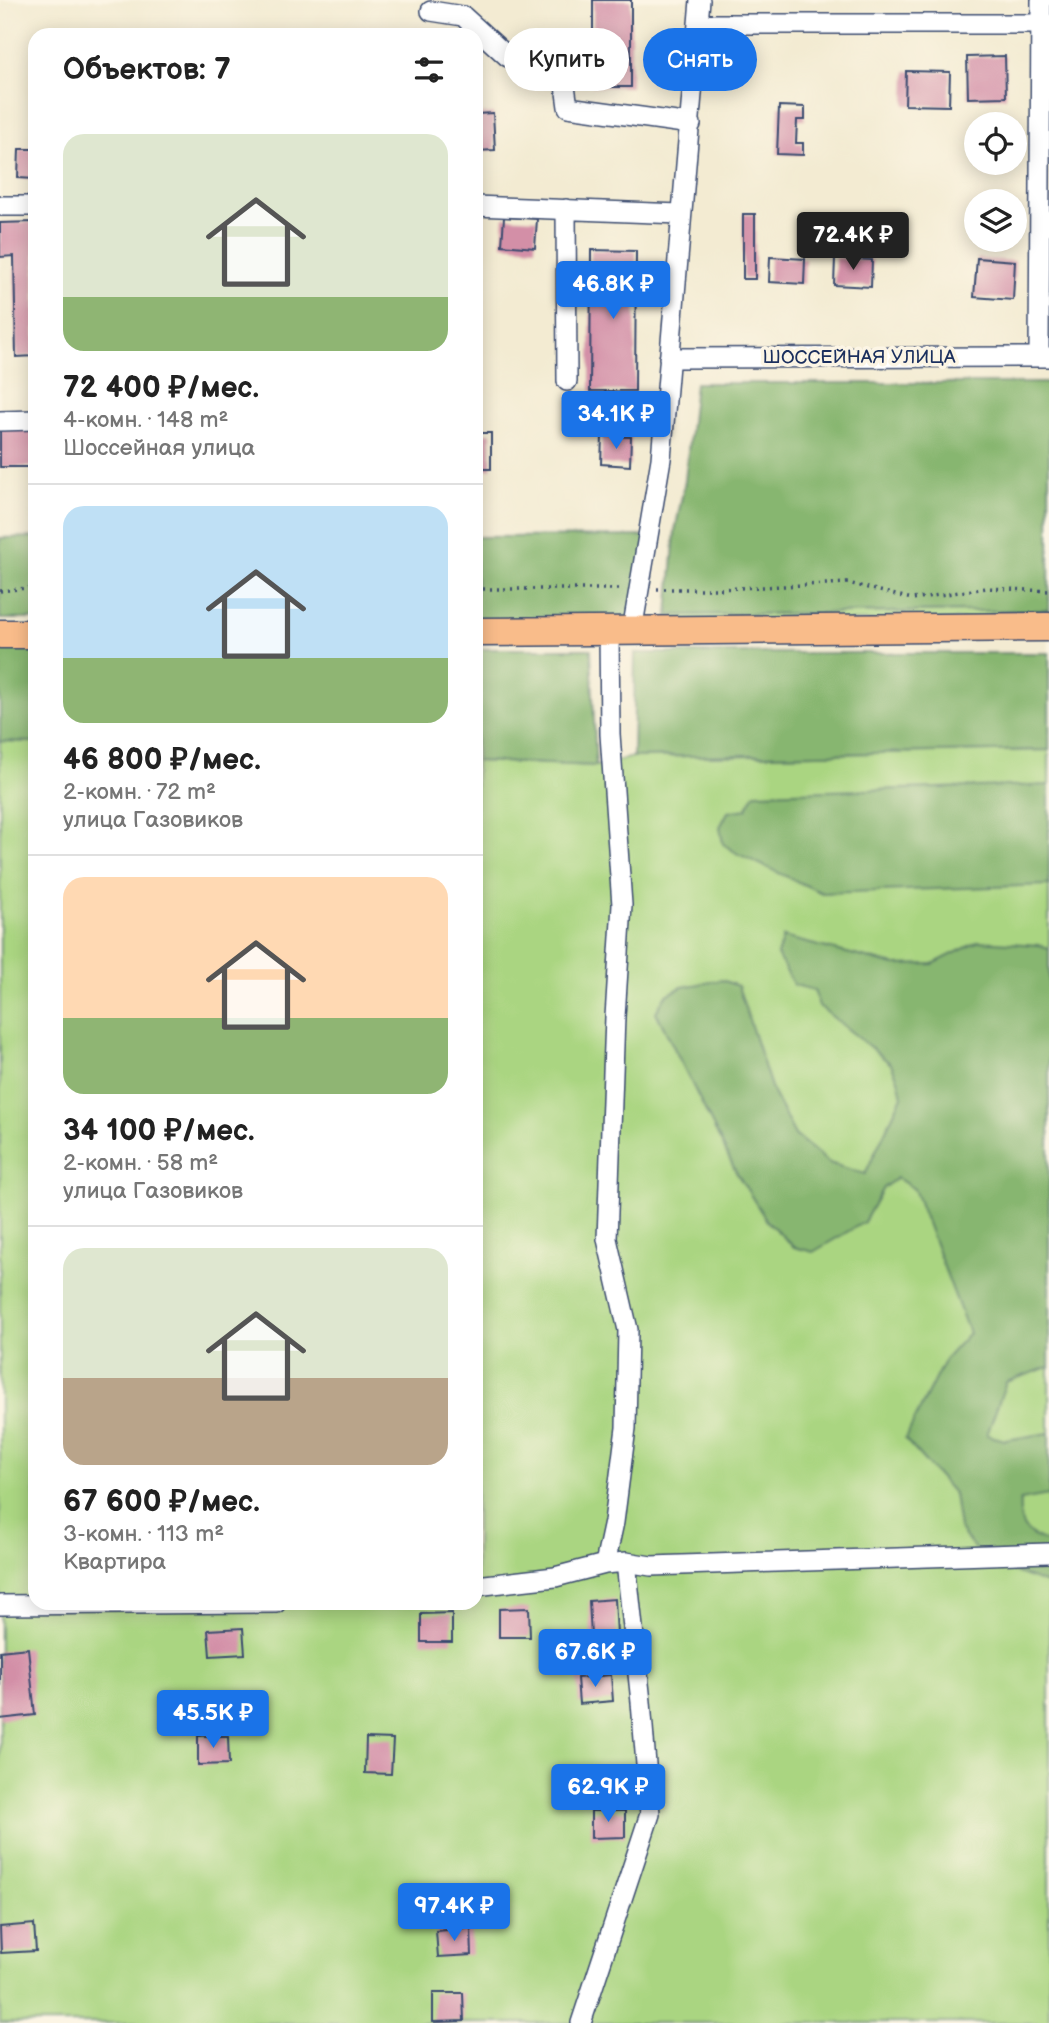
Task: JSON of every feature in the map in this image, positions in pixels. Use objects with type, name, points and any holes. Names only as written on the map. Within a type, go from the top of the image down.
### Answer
[{"type":"highway","points":[[483,632],[1049,627]]},
{"type":"highway","points":[[0,634],[28,634]]},
{"type":"street","points":[[605,1564],[614,1522],[626,1428],[628,1330],[607,1239],[622,905],[610,734],[621,631],[639,589],[661,459],[700,0]]},
{"type":"street","points":[[1041,0],[1045,24],[1044,357]]},
{"type":"street","points":[[431,11],[463,16],[476,28]]},
{"type":"street","points":[[699,24],[1045,24]]},
{"type":"street","points":[[483,34],[508,57],[562,64],[568,107],[691,124]]},
{"type":"street","points":[[0,206],[28,206]]},
{"type":"street","points":[[483,206],[680,214]]},
{"type":"street","points":[[566,209],[568,381]]},
{"type":"street","name":"ШОССЕЙНАЯ УЛИЦА","points":[[669,358],[1044,357]]},
{"type":"street","points":[[0,421],[28,420]]},
{"type":"street","points":[[483,1586],[555,1577],[605,1564],[626,1562],[651,1566],[1049,1553]]},
{"type":"street","points":[[581,2023],[650,1814],[626,1562]]},
{"type":"street","points":[[0,1605],[28,1605]]},
{"type":"path","points":[[483,589],[718,589],[848,583],[912,599],[987,588],[1049,591]]},
{"type":"path","points":[[0,591],[28,588]]},
{"type":"green space","points":[[695,383],[1049,383],[1049,610],[668,615],[675,531],[685,481]]},
{"type":"green space","points":[[657,536],[651,575],[636,619],[483,620],[483,537]]},
{"type":"green space","points":[[28,537],[28,619],[0,619],[0,538]]},
{"type":"green space","points":[[1049,610],[1049,619],[669,623],[668,615]]},
{"type":"green space","points":[[0,648],[28,648],[28,742],[0,741]]},
{"type":"green space","points":[[483,649],[591,649],[596,766],[483,761]]},
{"type":"green space","points":[[635,653],[1049,653],[1049,750],[633,757]]},
{"type":"green space","points":[[0,741],[28,742],[28,1610],[483,1610],[483,761],[596,766],[633,757],[1049,750],[1049,2023],[0,2023]]},
{"type":"green space","points":[[1049,785],[1049,885],[822,893],[738,854],[723,844],[720,827],[728,812],[746,809],[755,793]]},
{"type":"green space","points":[[783,937],[895,965],[933,964],[979,941],[1049,948],[1049,1367],[1006,1382],[987,1435],[1005,1440],[1049,1433],[1049,1495],[1020,1500],[1020,1517],[1028,1533],[1049,1543],[1049,1585],[983,1560],[959,1528],[954,1494],[905,1439],[945,1359],[969,1333],[914,1189],[897,1178],[883,1188],[864,1222],[813,1252],[794,1247],[767,1221],[736,1172],[656,1012],[665,996],[682,987],[722,980],[738,986],[773,1093],[795,1135],[829,1163],[865,1174],[902,1096],[898,1079],[891,1064],[819,1006],[814,990],[794,985],[777,955]]},
{"type":"building","points":[[593,0],[631,0],[631,87],[629,28],[593,28]]},
{"type":"building","points":[[1005,56],[1006,97],[968,98],[967,57]]},
{"type":"building","points":[[906,71],[950,72],[949,106],[905,105]]},
{"type":"building","points":[[779,106],[805,107],[805,120],[797,120],[796,143],[803,143],[803,155],[777,154]]},
{"type":"building","points":[[493,113],[495,150],[483,151],[483,114]]},
{"type":"building","points":[[19,149],[28,149],[28,179],[18,178]]},
{"type":"building","points":[[743,214],[755,214],[755,279],[743,279]]},
{"type":"building","points":[[504,217],[537,219],[535,248],[502,245]]},
{"type":"building","points":[[28,222],[28,356],[16,357],[14,256],[0,257],[0,223]]},
{"type":"building","points":[[591,250],[636,251],[635,391],[590,391]]},
{"type":"building","points":[[770,257],[805,259],[804,284],[769,282]]},
{"type":"building","points":[[835,258],[872,260],[871,287],[834,285]]},
{"type":"building","points":[[977,258],[1015,261],[1013,300],[974,297]]},
{"type":"building","points":[[0,428],[28,428],[28,467],[0,467]]},
{"type":"building","points":[[483,433],[491,433],[491,469],[483,469]]},
{"type":"building","points":[[602,436],[631,437],[630,466],[601,464]]},
{"type":"building","points":[[615,1599],[617,1634],[591,1636],[589,1601]]},
{"type":"building","points":[[529,1608],[530,1637],[499,1637],[499,1609]]},
{"type":"building","points":[[452,1613],[452,1642],[421,1642],[421,1614]]},
{"type":"building","points":[[243,1628],[245,1654],[210,1656],[208,1630]]},
{"type":"building","points":[[28,1648],[35,1715],[0,1719],[0,1651]]},
{"type":"building","points":[[611,1675],[613,1701],[579,1704],[577,1678]]},
{"type":"building","points":[[198,1736],[228,1736],[229,1764],[198,1765]]},
{"type":"building","points":[[366,1738],[393,1739],[391,1774],[365,1773]]},
{"type":"building","points":[[591,1811],[625,1811],[625,1837],[591,1838]]},
{"type":"building","points":[[34,1924],[36,1951],[1,1953],[0,1927]]},
{"type":"building","points":[[471,1928],[472,1955],[438,1957],[436,1931]]},
{"type":"building","points":[[433,1993],[463,1993],[464,2021],[433,2022]]}]
